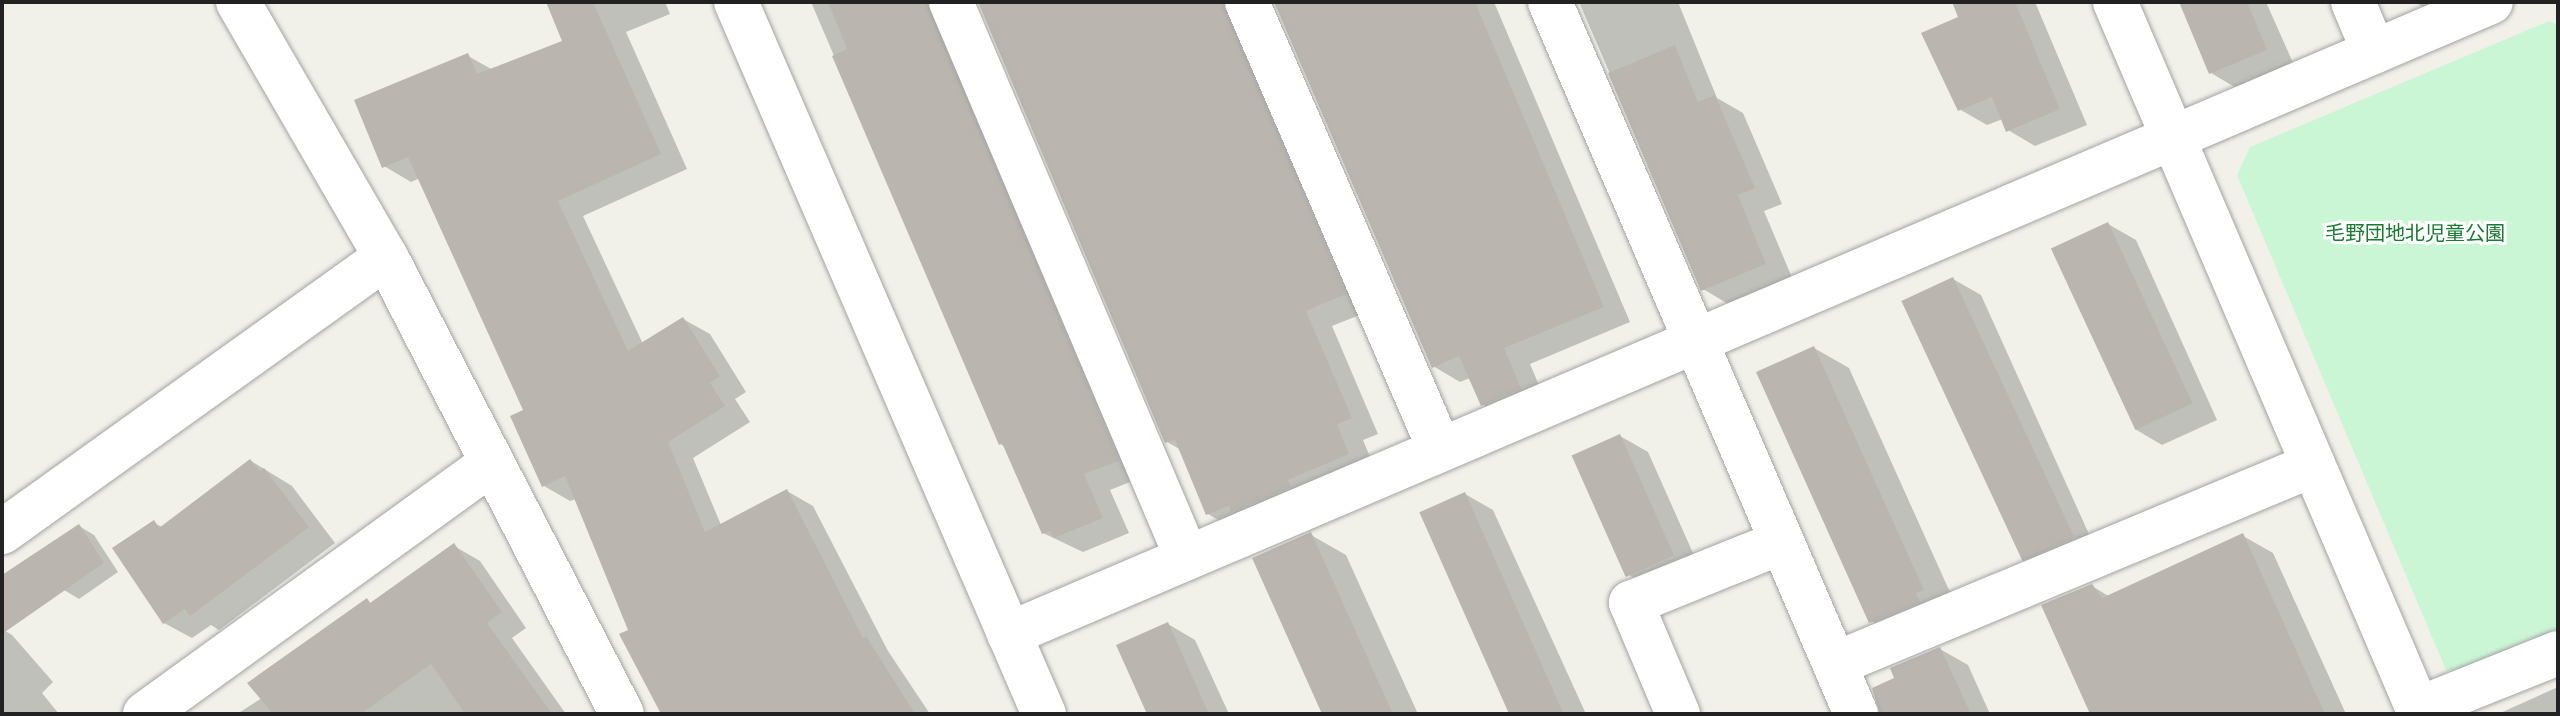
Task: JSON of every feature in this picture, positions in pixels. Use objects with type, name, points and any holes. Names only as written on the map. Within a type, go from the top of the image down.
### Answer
[{"type":"street","points":[[736,2],[1044,714]]},
{"type":"street","points":[[951,2],[1187,558]]},
{"type":"street","points":[[1247,2],[1440,450]]},
{"type":"street","points":[[1550,2],[1856,714]]},
{"type":"street","points":[[2115,2],[2419,712],[2558,653]]},
{"type":"street","points":[[2353,2],[2374,52]]},
{"type":"street","points":[[1009,634],[2491,2]]},
{"type":"street","points":[[248,4],[386,257],[622,714]]},
{"type":"street","points":[[2,532],[386,257]]},
{"type":"street","points":[[145,714],[492,463]]},
{"type":"street","points":[[1835,664],[2313,465]]},
{"type":"street","points":[[1678,714],[1631,603],[1782,542]]},
{"type":"green space","name":"毛野団地北児童公園","points":[[2549,21],[2558,25],[2558,637],[2463,677],[2446,670],[2237,175],[2250,147]]},
{"type":"building","points":[[546,2],[593,2],[661,154],[558,201],[628,351],[683,317],[720,376],[710,383],[725,406],[668,442],[705,532],[787,489],[863,638],[866,636],[915,714],[661,714],[619,634],[628,630],[565,476],[542,487],[510,416],[523,410],[408,157],[382,168],[354,100],[468,53],[477,74],[562,41]]},
{"type":"building","points":[[828,2],[927,2],[1119,461],[1084,474],[1103,518],[1054,538],[1050,531],[1042,534],[1002,443],[999,445],[832,56],[847,49]]},
{"type":"building","points":[[978,2],[1222,2],[1346,294],[1306,311],[1352,418],[1337,424],[1349,454],[1288,480],[1291,487],[1231,512],[1229,506],[1206,515],[1175,440],[1165,443]]},
{"type":"building","points":[[1274,2],[1475,2],[1604,307],[1504,348],[1521,388],[1481,406],[1459,356],[1432,368]]},
{"type":"building","points":[[1952,2],[2015,2],[2060,109],[2006,132],[1992,97],[1958,111],[1921,33],[1958,17]]},
{"type":"building","points":[[2179,2],[2247,2],[2267,50],[2209,74]]},
{"type":"building","points":[[1675,45],[1698,102],[1715,95],[1755,188],[1738,195],[1766,264],[1701,291],[1608,73]]},
{"type":"building","points":[[2108,222],[2193,403],[2135,430],[2051,249]]},
{"type":"building","points":[[1953,277],[2074,537],[2023,561],[1901,301]]},
{"type":"building","points":[[1814,346],[1924,590],[1916,593],[1920,602],[1869,623],[1756,372]]},
{"type":"building","points":[[1620,434],[1674,556],[1626,577],[1572,456]]},
{"type":"building","points":[[250,459],[260,471],[264,468],[309,527],[190,616],[185,609],[163,624],[112,548],[154,520],[159,528]]},
{"type":"building","points":[[1465,492],[1564,714],[1509,714],[1419,512]]},
{"type":"building","points":[[79,524],[104,563],[2,634],[2,575]]},
{"type":"building","points":[[1311,532],[1393,714],[1322,714],[1252,558]]},
{"type":"building","points":[[2243,533],[2325,714],[2090,714],[2041,605],[2092,584],[2102,598]]},
{"type":"building","points":[[454,543],[502,612],[487,623],[552,714],[465,714],[431,664],[361,714],[273,714],[247,683],[367,598],[370,603]]},
{"type":"building","points":[[1168,622],[1209,714],[1147,714],[1116,645]]},
{"type":"building","points":[[1940,647],[1971,714],[1880,714],[1872,688],[1894,678],[1890,668]]}]
